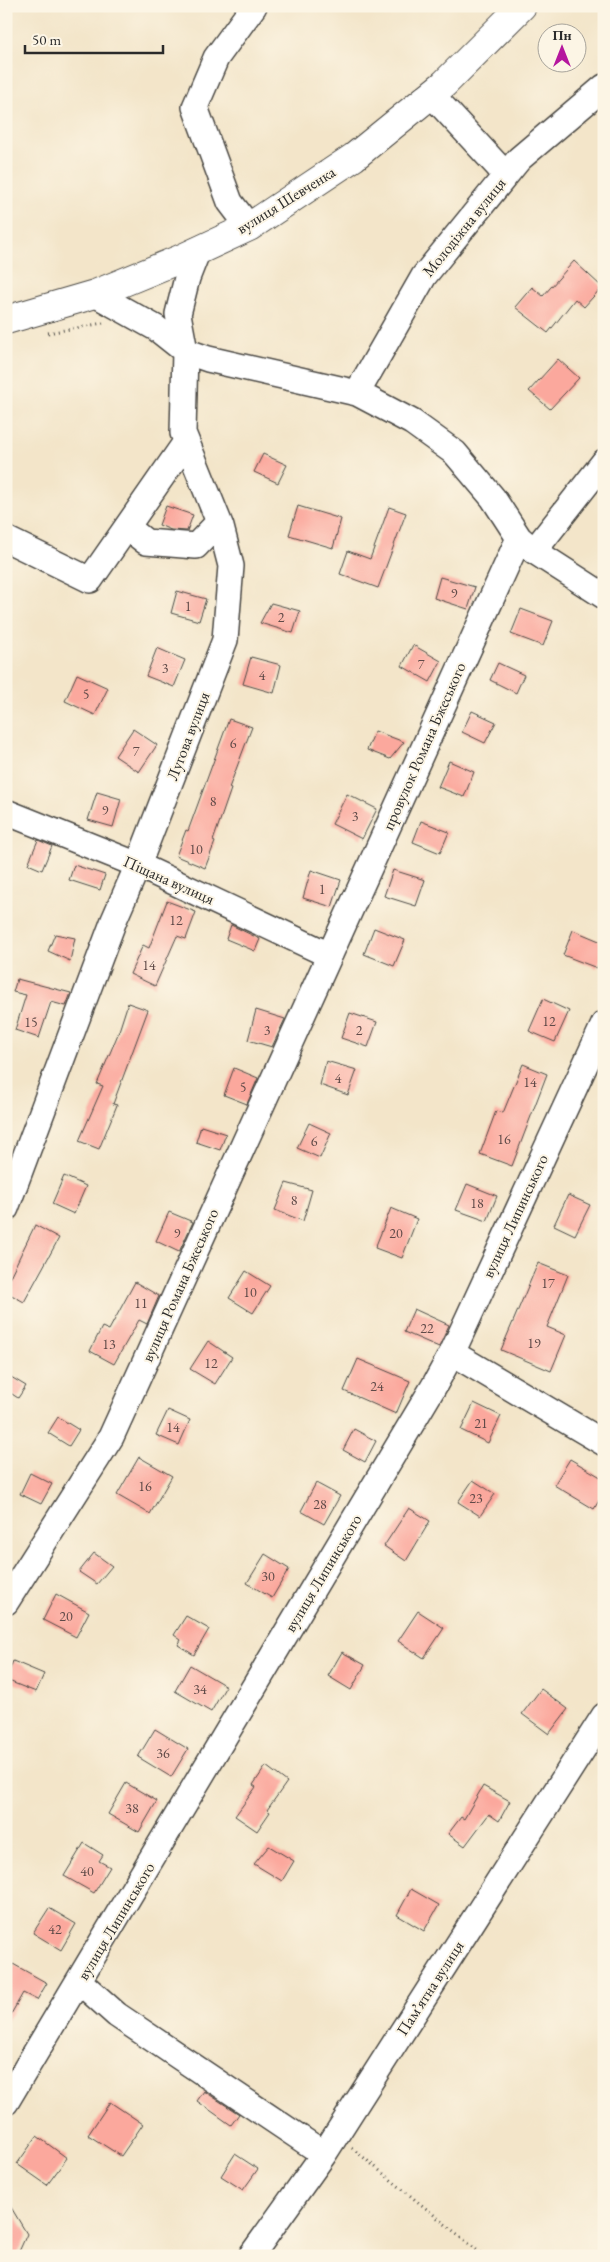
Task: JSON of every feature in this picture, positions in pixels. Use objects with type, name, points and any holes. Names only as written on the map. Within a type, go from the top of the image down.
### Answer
[{"type":"main road","name":"вулиця Шевченка","points":[[6,320],[95,294],[249,226],[354,157],[431,94],[522,6]]},
{"type":"street","points":[[249,226],[230,202],[195,107],[216,58],[254,6]]},
{"type":"street","name":"Молодіжна вулиця","points":[[357,393],[424,276],[519,159],[604,87]]},
{"type":"street","points":[[431,94],[506,175]]},
{"type":"street","name":"Лугова вулиця","points":[[6,1208],[114,920],[138,865],[225,640],[231,566],[219,522],[183,433],[185,351],[178,314],[187,278],[198,250]]},
{"type":"street","points":[[95,294],[156,328],[185,351],[208,359],[357,393],[412,422],[455,453],[526,544],[604,596]]},
{"type":"street","points":[[6,539],[90,580],[186,442]]},
{"type":"street","name":"провулок Романа Бжеського","points":[[329,955],[526,544],[604,462]]},
{"type":"street","points":[[127,527],[146,542],[196,546],[219,522]]},
{"type":"street","name":"Піщана вулиця","points":[[6,812],[138,865],[329,955]]},
{"type":"street","name":"вулиця Романа Бжеського","points":[[6,1602],[111,1437],[329,955]]},
{"type":"street","name":"вулиця Липинського","points":[[6,2102],[80,1982],[452,1353],[604,1024]]},
{"type":"street","points":[[452,1353],[604,1443]]},
{"type":"street","name":"Памʼятна вулиця","points":[[251,2256],[330,2144],[604,1716]]},
{"type":"street","points":[[80,1982],[118,2015],[330,2144]]},
{"type":"path","points":[[43,334],[136,317]]},
{"type":"path","points":[[330,2144],[484,2256]]},
{"type":"building","points":[[574,261],[602,287],[584,307],[575,299],[548,333],[515,307],[532,287],[543,296]]},
{"type":"building","points":[[558,359],[579,378],[550,409],[529,391]]},
{"type":"building","points":[[263,454],[287,465],[278,483],[254,472]]},
{"type":"building","points":[[166,506],[193,515],[187,531],[171,530],[159,525]]},
{"type":"building","points":[[298,506],[341,519],[333,548],[289,535]]},
{"type":"building","points":[[389,507],[406,513],[378,588],[340,574],[348,551],[370,559]]},
{"type":"building","points":[[440,577],[475,587],[468,609],[434,598]]},
{"type":"building","points":[[177,591],[206,599],[199,621],[171,613]]},
{"type":"building","points":[[271,603],[300,611],[293,633],[260,623]]},
{"type":"building","points":[[521,609],[553,621],[543,646],[511,634]]},
{"type":"building","points":[[413,645],[441,661],[430,682],[402,666]]},
{"type":"building","points":[[157,648],[185,660],[174,687],[146,676]]},
{"type":"building","points":[[251,657],[281,665],[274,693],[243,684]]},
{"type":"building","points":[[498,663],[524,675],[516,693],[490,680]]},
{"type":"building","points":[[77,674],[108,688],[95,715],[65,701]]},
{"type":"building","points":[[472,711],[496,722],[485,743],[462,732]]},
{"type":"building","points":[[229,719],[252,727],[229,788],[231,789],[205,868],[176,856],[186,830],[188,831]]},
{"type":"building","points":[[133,729],[157,745],[139,772],[115,756]]},
{"type":"building","points":[[375,731],[404,742],[390,759],[367,750]]},
{"type":"building","points":[[449,761],[474,772],[464,797],[438,787]]},
{"type":"building","points":[[97,792],[121,799],[113,827],[88,820]]},
{"type":"building","points":[[347,794],[377,809],[362,839],[332,824]]},
{"type":"building","points":[[421,821],[449,832],[440,853],[413,842]]},
{"type":"building","points":[[38,840],[52,846],[42,870],[28,864]]},
{"type":"building","points":[[74,865],[105,875],[100,890],[69,880]]},
{"type":"building","points":[[311,870],[341,880],[332,907],[303,898]]},
{"type":"building","points":[[393,870],[425,880],[416,906],[384,896]]},
{"type":"building","points":[[167,901],[196,912],[186,939],[177,936],[155,986],[130,974],[143,945],[149,948]]},
{"type":"building","points":[[231,925],[260,939],[255,951],[226,939]]},
{"type":"building","points":[[374,928],[405,940],[394,966],[364,954]]},
{"type":"building","points":[[573,930],[604,943],[604,951],[597,968],[563,955]]},
{"type":"building","points":[[55,934],[75,938],[70,961],[48,951]]},
{"type":"building","points":[[17,979],[71,993],[66,1006],[51,1002],[39,1038],[15,1030],[26,995],[13,992]]},
{"type":"building","points":[[543,999],[569,1011],[555,1042],[529,1031]]},
{"type":"building","points":[[128,1003],[148,1010],[113,1104],[117,1105],[99,1149],[79,1141],[103,1086],[97,1084],[118,1034]]},
{"type":"building","points":[[256,1010],[285,1019],[272,1047],[248,1040]]},
{"type":"building","points":[[350,1013],[377,1022],[368,1047],[341,1038]]},
{"type":"building","points":[[326,1061],[357,1070],[348,1095],[320,1085]]},
{"type":"building","points":[[523,1064],[547,1074],[512,1166],[480,1154],[496,1111],[503,1113]]},
{"type":"building","points":[[234,1068],[258,1078],[247,1104],[224,1095]]},
{"type":"building","points":[[309,1123],[331,1133],[320,1158],[297,1148]]},
{"type":"building","points":[[201,1126],[226,1134],[220,1150],[196,1142]]},
{"type":"building","points":[[64,1176],[86,1186],[74,1214],[52,1204]]},
{"type":"building","points":[[286,1183],[312,1190],[303,1221],[275,1210]]},
{"type":"building","points":[[467,1184],[497,1196],[487,1221],[456,1210]]},
{"type":"building","points":[[568,1195],[590,1205],[575,1235],[554,1225]]},
{"type":"building","points":[[391,1208],[417,1219],[402,1258],[375,1248]]},
{"type":"building","points":[[169,1212],[193,1222],[179,1252],[156,1241]]},
{"type":"building","points":[[35,1225],[59,1238],[24,1302],[6,1292],[6,1285]]},
{"type":"building","points":[[538,1263],[568,1275],[547,1327],[566,1335],[551,1371],[501,1350]]},
{"type":"building","points":[[246,1271],[270,1286],[253,1313],[229,1298]]},
{"type":"building","points":[[135,1282],[159,1296],[147,1324],[139,1320],[114,1364],[90,1351],[102,1327],[109,1330]]},
{"type":"building","points":[[414,1309],[449,1325],[439,1347],[404,1332]]},
{"type":"building","points":[[208,1341],[232,1357],[215,1384],[190,1369]]},
{"type":"building","points":[[358,1359],[410,1381],[396,1414],[344,1391]]},
{"type":"building","points":[[6,1374],[26,1386],[18,1398],[6,1390]]},
{"type":"building","points":[[474,1403],[501,1416],[488,1443],[461,1430]]},
{"type":"building","points":[[168,1410],[190,1420],[179,1445],[156,1435]]},
{"type":"building","points":[[58,1417],[79,1430],[69,1446],[48,1433]]},
{"type":"building","points":[[354,1429],[376,1441],[365,1462],[343,1450]]},
{"type":"building","points":[[139,1457],[172,1476],[150,1514],[117,1495]]},
{"type":"building","points":[[570,1459],[604,1479],[604,1492],[594,1509],[554,1485]]},
{"type":"building","points":[[30,1473],[52,1484],[41,1504],[20,1494]]},
{"type":"building","points":[[473,1480],[495,1494],[480,1516],[458,1502]]},
{"type":"building","points":[[316,1483],[340,1496],[324,1524],[301,1511]]},
{"type":"building","points":[[409,1508],[430,1521],[406,1561],[384,1546]]},
{"type":"building","points":[[94,1553],[112,1566],[97,1584],[79,1572]]},
{"type":"building","points":[[265,1554],[289,1569],[272,1598],[247,1583]]},
{"type":"building","points":[[56,1594],[89,1612],[76,1637],[43,1620]]},
{"type":"building","points":[[418,1611],[444,1628],[424,1658],[398,1641]]},
{"type":"building","points":[[186,1616],[209,1629],[194,1655],[178,1645],[181,1640],[174,1635]]},
{"type":"building","points":[[342,1652],[365,1665],[351,1690],[328,1676]]},
{"type":"building","points":[[13,1661],[44,1674],[36,1692],[6,1680]]},
{"type":"building","points":[[190,1665],[226,1686],[211,1712],[175,1691]]},
{"type":"building","points":[[541,1689],[568,1709],[549,1734],[522,1714]]},
{"type":"building","points":[[155,1729],[188,1749],[171,1777],[138,1757]]},
{"type":"building","points":[[266,1766],[287,1782],[267,1810],[270,1812],[257,1831],[235,1816],[256,1787],[253,1785]]},
{"type":"building","points":[[126,1783],[157,1801],[139,1832],[108,1814]]},
{"type":"building","points":[[483,1786],[510,1801],[499,1821],[489,1814],[465,1846],[448,1834],[461,1817],[464,1819]]},
{"type":"building","points":[[84,1843],[103,1855],[99,1861],[110,1867],[94,1893],[64,1876]]},
{"type":"building","points":[[269,1846],[294,1861],[282,1881],[254,1864]]},
{"type":"building","points":[[411,1889],[439,1905],[424,1931],[397,1915]]},
{"type":"building","points":[[49,1908],[76,1924],[61,1950],[33,1933]]},
{"type":"building","points":[[13,1964],[47,1983],[37,2000],[23,1993],[6,2023],[6,1977]]},
{"type":"building","points":[[204,2091],[239,2114],[231,2125],[197,2101]]},
{"type":"building","points":[[110,2102],[143,2124],[121,2156],[88,2135]]},
{"type":"building","points":[[37,2136],[67,2158],[47,2185],[17,2164]]},
{"type":"building","points":[[235,2154],[258,2169],[243,2190],[221,2176]]},
{"type":"building","points":[[6,2199],[27,2234],[17,2256],[6,2256]]}]
